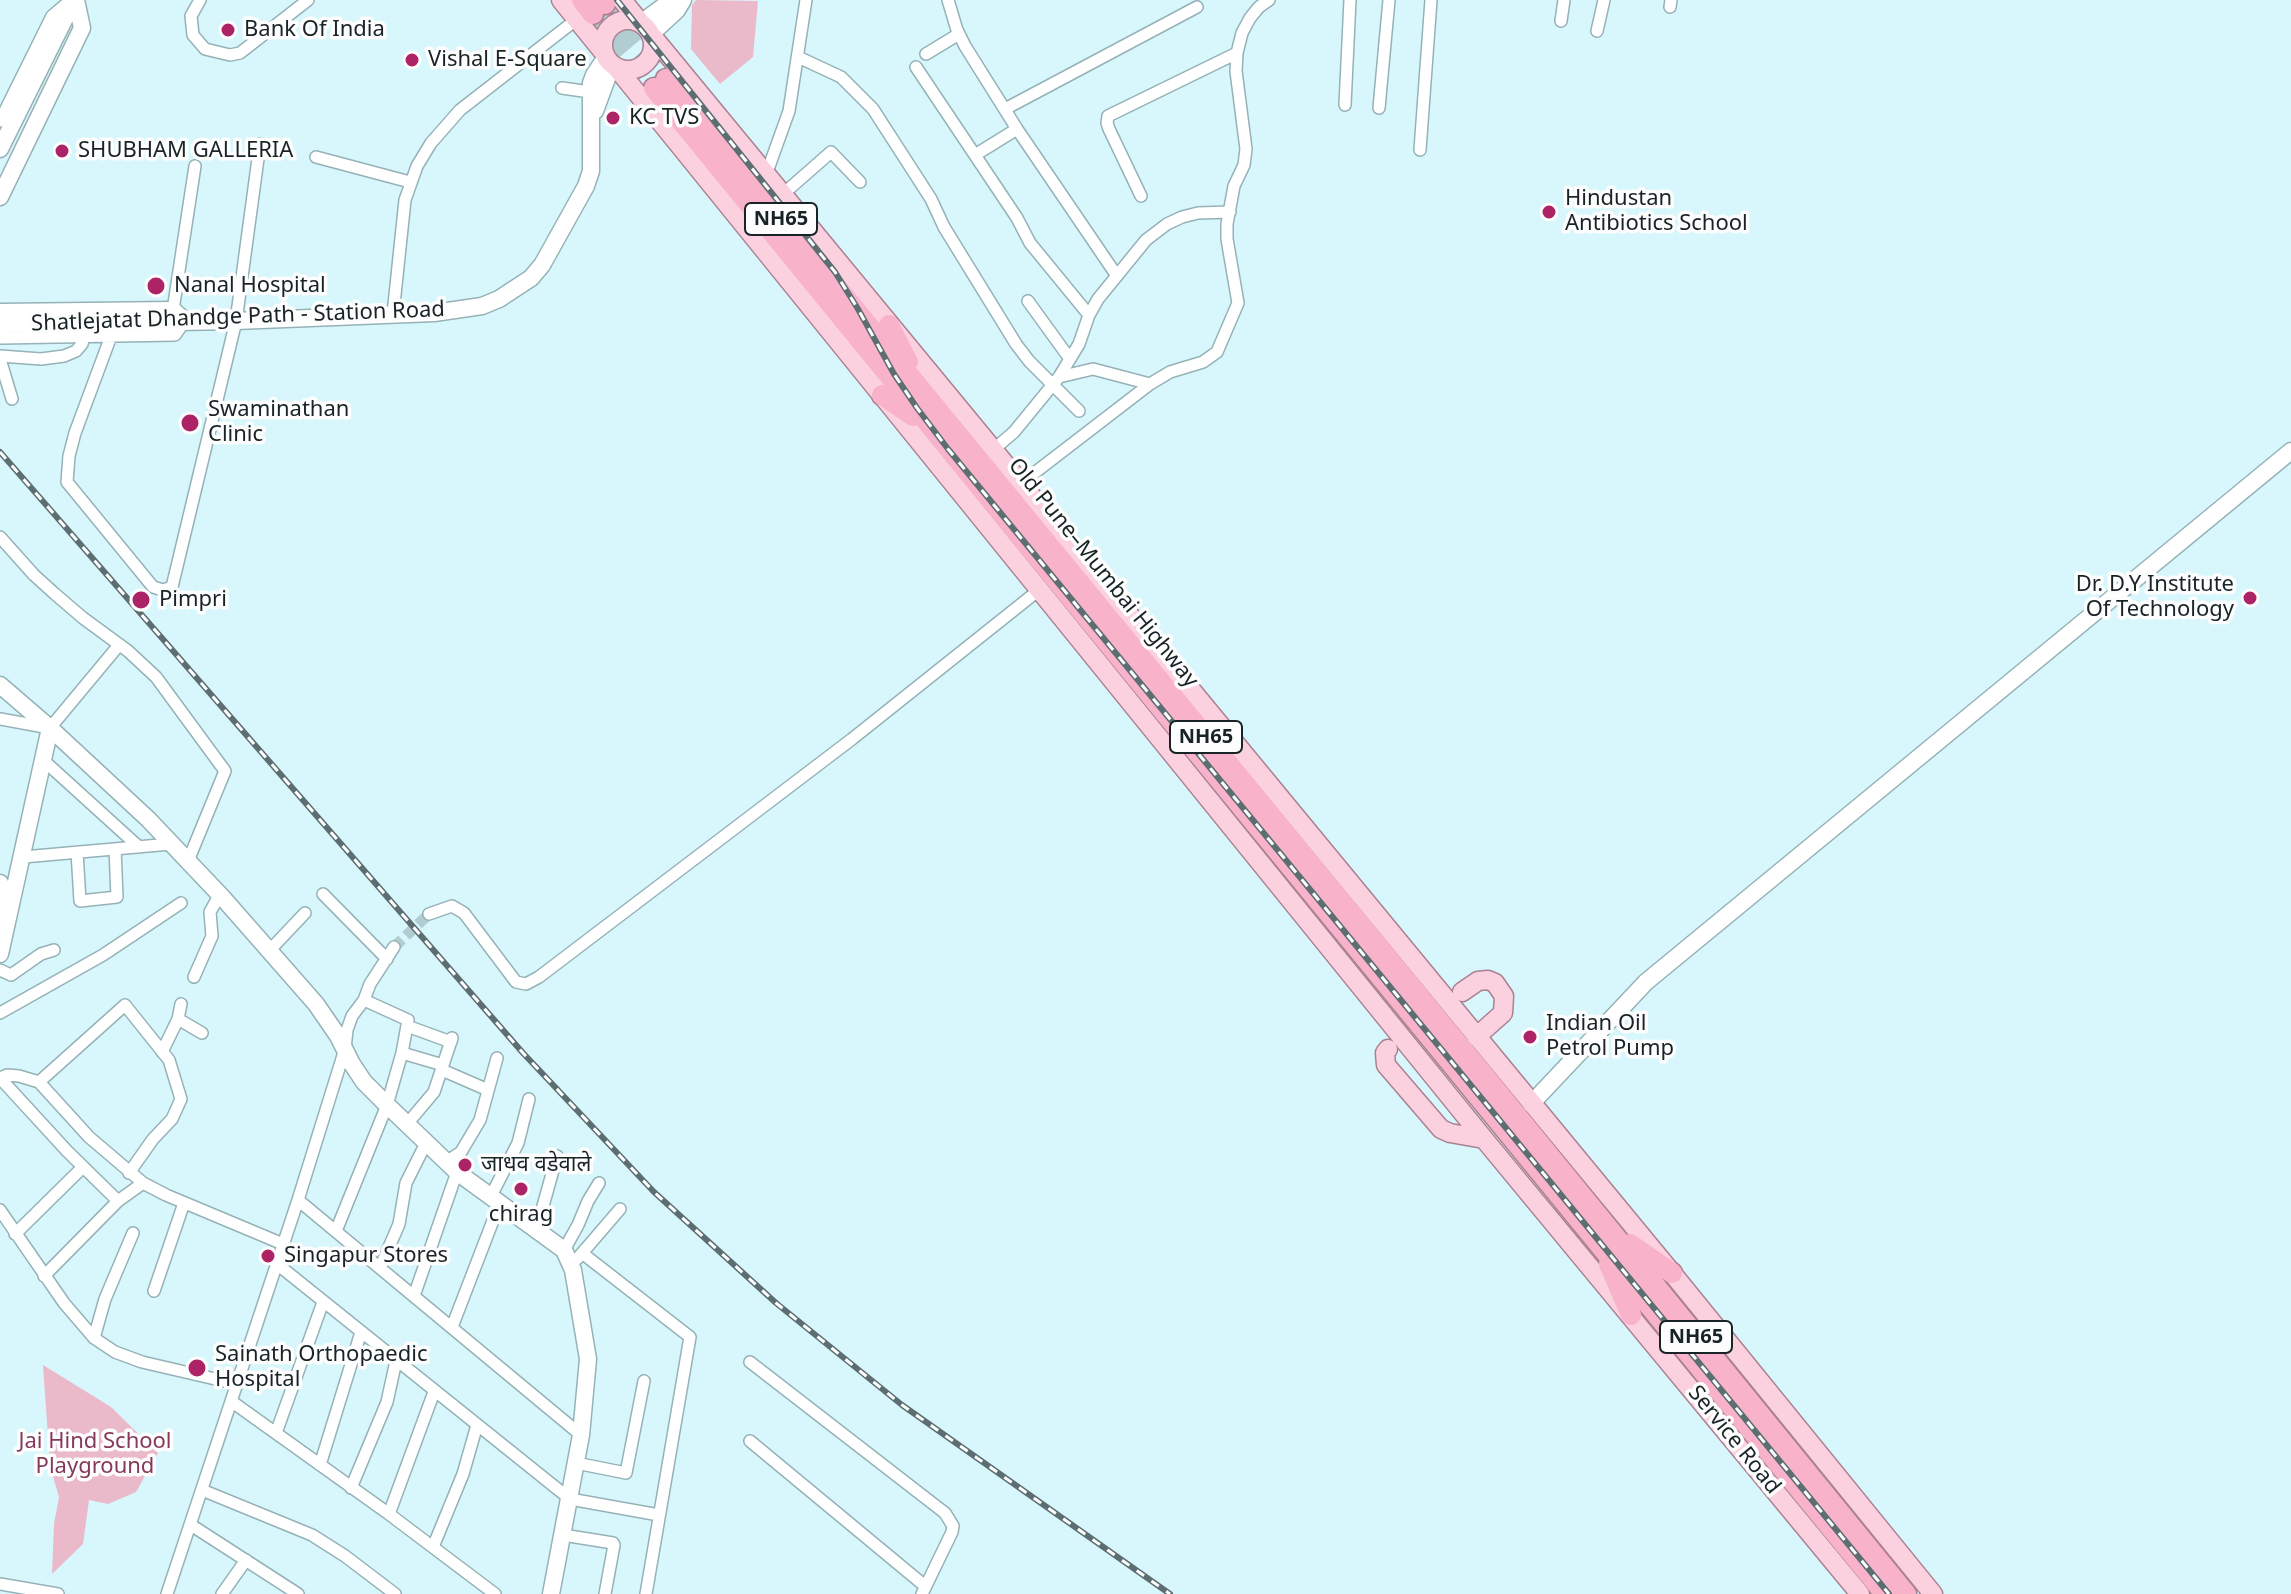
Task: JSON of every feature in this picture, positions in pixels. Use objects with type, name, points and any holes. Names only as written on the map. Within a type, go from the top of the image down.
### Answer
[{"type":"highway","name":"NH65","points":[[925,394],[660,83],[930,427]]},
{"type":"highway","points":[[889,325],[925,394]]},
{"type":"highway","name":"Old Pune–Mumbai Highway","points":[[925,394],[1480,1084]]},
{"type":"highway","points":[[882,395],[930,427]]},
{"type":"highway","name":"Old Pune–Mumbai Highway","points":[[930,427],[1480,1084]]},
{"type":"highway","name":"NH65","points":[[1480,1084],[1906,1594]]},
{"type":"highway","points":[[1605,1236],[1672,1273]]},
{"type":"highway","points":[[1605,1236],[1631,1315]]},
{"type":"highway","name":"NH65","points":[[1605,1236],[1885,1594]]},
{"type":"main road","points":[[561,0],[597,6],[646,29],[1933,1594]]},
{"type":"main road","points":[[597,6],[610,60]]},
{"type":"main road","points":[[625,20],[646,29],[653,52],[645,64],[631,70],[610,60],[604,38],[612,25],[625,20]]},
{"type":"main road","name":"Service Road","points":[[610,60],[1484,1139],[1860,1594]]},
{"type":"main road","points":[[1462,992],[1478,981],[1488,980],[1501,989],[1504,996],[1503,1013],[1476,1037]]},
{"type":"main road","points":[[1388,1049],[1385,1053],[1386,1065],[1441,1129],[1484,1139]]},
{"type":"street","points":[[0,149],[74,0]]},
{"type":"street","points":[[0,121],[6,96],[52,16],[74,0]]},
{"type":"street","points":[[0,197],[82,28],[74,0]]},
{"type":"street","points":[[200,0],[191,16],[193,35],[205,49],[230,55],[240,53],[308,0]]},
{"type":"street","points":[[646,29],[672,0]]},
{"type":"street","points":[[646,29],[677,10],[683,0]]},
{"type":"street","points":[[948,0],[959,34],[1017,129],[1117,276]]},
{"type":"street","points":[[1020,484],[1150,384],[1170,372],[1203,362],[1217,352],[1238,303],[1227,239],[1234,186],[1244,165],[1246,149],[1236,71],[1237,53],[1250,18],[1269,0]]},
{"type":"street","points":[[1345,105],[1350,0]]},
{"type":"street","points":[[1379,108],[1389,0]]},
{"type":"street","points":[[1420,150],[1431,0]]},
{"type":"street","points":[[1561,21],[1564,0]]},
{"type":"street","points":[[1597,31],[1604,0]]},
{"type":"street","points":[[766,175],[789,111],[804,1]]},
{"type":"street","points":[[393,314],[405,200],[417,166],[431,143],[460,110],[597,6]]},
{"type":"street","points":[[1005,109],[1197,7]]},
{"type":"street","points":[[926,54],[959,34]]},
{"type":"street","points":[[1141,196],[1109,129],[1108,116],[1237,53]]},
{"type":"street","points":[[798,57],[841,77],[873,109],[931,199],[944,227],[1016,344],[1029,361],[1056,381],[1079,411]]},
{"type":"street","points":[[562,88],[590,92],[594,75],[610,60]]},
{"type":"street","name":"Shatlejatat Dhandge Path - Station Road","points":[[593,116],[610,60]]},
{"type":"street","points":[[916,67],[1017,218],[1030,243],[1089,315]]},
{"type":"street","name":"Shatlejatat Dhandge Path - Station Road","points":[[0,325],[143,322],[179,316],[236,321],[434,313],[482,306],[531,278],[550,253],[586,186],[591,171],[593,116],[590,92]]},
{"type":"street","points":[[975,155],[1017,129]]},
{"type":"street","points":[[111,336],[75,433],[67,482],[153,587],[163,590],[172,587],[236,321],[260,144]]},
{"type":"street","points":[[782,195],[831,152],[860,182]]},
{"type":"street","points":[[316,157],[410,182]]},
{"type":"street","points":[[0,338],[175,335],[195,166]]},
{"type":"street","points":[[993,450],[1014,432],[1056,381],[1070,359],[1089,315],[1146,240],[1167,224],[1198,213],[1230,212]]},
{"type":"street","points":[[1028,301],[1070,359]]},
{"type":"street","points":[[0,312],[179,316]]},
{"type":"street","points":[[12,399],[0,358],[64,356],[76,351],[84,336]]},
{"type":"street","points":[[1056,381],[1093,369],[1150,384]]},
{"type":"street","points":[[1531,1104],[1646,982],[2291,451]]},
{"type":"street","points":[[0,537],[55,594],[156,677],[225,771],[188,861]]},
{"type":"street","points":[[429,914],[452,906],[464,913],[516,982],[526,984],[852,739],[1039,590]]},
{"type":"street","points":[[0,954],[50,728],[119,645]]},
{"type":"street","points":[[0,685],[50,728],[220,894],[316,1004],[364,1082],[426,1143],[495,1201],[690,1337],[646,1594]]},
{"type":"street","points":[[0,719],[50,728]]},
{"type":"street","points":[[42,759],[139,847]]},
{"type":"street","points":[[23,857],[171,844]]},
{"type":"street","points":[[77,852],[80,901],[117,897],[115,849]]},
{"type":"street","points":[[0,883],[4,891],[0,909]]},
{"type":"street","points":[[194,977],[212,936],[210,912],[220,894]]},
{"type":"street","points":[[323,894],[387,959]]},
{"type":"street","points":[[0,1013],[103,955],[181,903]]},
{"type":"street","points":[[269,951],[305,913]]},
{"type":"street","points":[[167,1594],[298,1200],[345,1049],[347,1030],[370,984],[394,947]]},
{"type":"street","points":[[0,970],[11,975],[41,954],[54,950]]},
{"type":"street","points":[[336,1231],[387,1105],[408,1020],[364,1000]]},
{"type":"street","points":[[162,1052],[178,1019],[181,1004]]},
{"type":"street","points":[[39,1082],[125,1005],[169,1060],[181,1099],[172,1119],[153,1139],[129,1173]]},
{"type":"street","points":[[178,1019],[202,1033]]},
{"type":"street","points":[[407,1026],[452,1040],[434,1092],[407,1124]]},
{"type":"street","points":[[402,1053],[488,1090]]},
{"type":"street","points":[[414,1296],[452,1167],[468,1145],[480,1120],[497,1058]]},
{"type":"street","points":[[118,1201],[0,1078],[19,1076],[39,1082],[89,1137],[143,1183],[283,1244]]},
{"type":"street","points":[[452,1327],[518,1143],[529,1099]]},
{"type":"street","points":[[380,1268],[399,1224],[406,1183],[426,1143]]},
{"type":"street","points":[[536,1231],[557,1156]]},
{"type":"street","points":[[15,1234],[83,1167]]},
{"type":"street","points":[[44,1276],[118,1201],[143,1183]]},
{"type":"street","points":[[551,1594],[581,1435],[588,1359],[573,1256],[578,1225],[599,1183]]},
{"type":"street","points":[[298,1200],[581,1435]]},
{"type":"street","points":[[154,1291],[184,1203]]},
{"type":"street","points":[[573,1256],[620,1209]]},
{"type":"street","points":[[0,1210],[44,1276],[94,1338],[115,1352],[142,1362],[237,1384]]},
{"type":"street","points":[[94,1338],[105,1299],[133,1233]]},
{"type":"street","points":[[277,1264],[570,1499],[659,1515]]},
{"type":"street","points":[[276,1433],[323,1302]]},
{"type":"street","points":[[320,1465],[361,1332]]},
{"type":"street","points":[[351,1488],[387,1402],[396,1361]]},
{"type":"street","points":[[750,1362],[945,1513],[953,1526],[952,1532],[924,1590],[750,1441]]},
{"type":"street","points":[[576,1463],[626,1473],[644,1381]]},
{"type":"street","points":[[389,1514],[434,1392]]},
{"type":"street","points":[[231,1401],[495,1594]]},
{"type":"street","points":[[433,1547],[463,1474],[477,1425]]},
{"type":"street","points":[[202,1490],[312,1535],[395,1594]]},
{"type":"street","points":[[191,1525],[298,1594]]},
{"type":"street","points":[[563,1535],[613,1543],[605,1594]]},
{"type":"street","points":[[222,1594],[246,1560]]},
{"type":"street","points":[[0,1584],[58,1594]]},
{"type":"green space","points":[[696,0],[758,1],[753,57],[720,84],[691,49],[692,5]]},
{"type":"green space","name":"Jai Hind School Playground","points":[[43,1365],[111,1407],[158,1453],[136,1492],[108,1504],[89,1500],[83,1544],[52,1574],[54,1524],[59,1497],[50,1466]]},
{"type":"tunnel","points":[[605,4],[666,79]]},
{"type":"tunnel","points":[[593,14],[654,88]]},
{"type":"tunnel","points":[[394,947],[429,914]]},
{"type":"railway","points":[[617,0],[835,272],[894,374],[948,449],[1889,1594]]},
{"type":"railway","points":[[0,452],[523,1053],[654,1192],[776,1303],[902,1405],[1170,1594]]},
{"type":"place","name":"Bank Of India","points":[[228,30]]},
{"type":"place","name":"Vishal E-Square","points":[[412,60]]},
{"type":"place","name":"KC TVS","points":[[613,118]]},
{"type":"place","name":"SHUBHAM GALLERIA","points":[[62,151]]},
{"type":"place","name":"Hindustan Antibiotics School","points":[[1549,212]]},
{"type":"place","name":"Nanal Hospital","points":[[156,286]]},
{"type":"place","name":"Swaminathan Clinic","points":[[190,423]]},
{"type":"place","name":"Dr. D.Y Institute Of Technology","points":[[2250,598]]},
{"type":"place","name":"Pimpri","points":[[141,600]]},
{"type":"place","name":"Indian Oil Petrol Pump","points":[[1530,1037]]},
{"type":"place","name":"जाधव वडेवाले","points":[[465,1165]]},
{"type":"place","name":"chirag","points":[[521,1189]]},
{"type":"place","name":"Singapur Stores","points":[[268,1256]]},
{"type":"place","name":"Sainath Orthopaedic Hospital","points":[[197,1368]]}]
